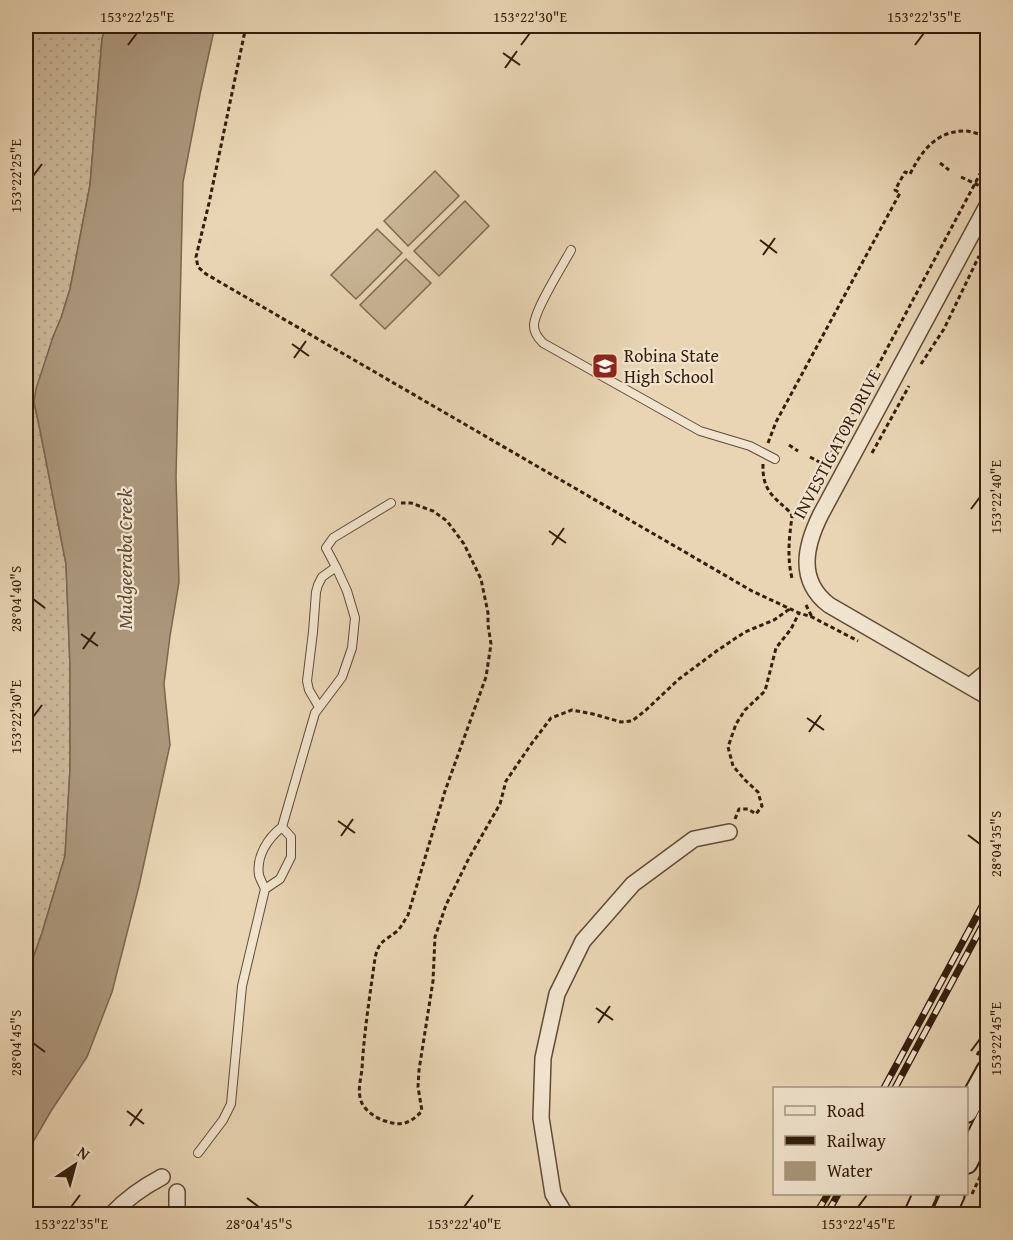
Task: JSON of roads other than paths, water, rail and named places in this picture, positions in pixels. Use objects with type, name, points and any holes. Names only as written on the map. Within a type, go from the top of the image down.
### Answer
[{"type":"street","name":"INVESTIGATOR DRIVE","points":[[987,204],[816,523],[809,542],[806,562],[810,582],[821,599],[987,697]]},
{"type":"street","points":[[970,686],[987,671]]},
{"type":"street","points":[[565,1215],[553,1194],[541,1118],[543,1058],[557,994],[583,941],[633,884],[694,839],[729,832]]},
{"type":"street","points":[[968,1107],[987,1071]]},
{"type":"street","points":[[974,1167],[987,1118]]},
{"type":"street","points":[[112,1215],[143,1187],[162,1177]]},
{"type":"street","points":[[177,1192],[177,1215]]},
{"type":"street","points":[[916,1215],[924,1195]]},
{"type":"street","points":[[944,1215],[961,1196]]},
{"type":"lane","points":[[571,249],[534,319],[535,332],[543,343],[700,430],[750,446],[775,459]]},
{"type":"lane","points":[[198,1153],[223,1120],[231,1104],[242,986],[265,889],[259,876],[260,855],[272,834],[282,827],[315,713],[342,677],[352,648],[355,618],[347,591],[326,548],[333,538],[391,503]]},
{"type":"lane","points":[[319,707],[309,690],[307,681],[316,592],[322,577],[336,567]]},
{"type":"lane","points":[[265,889],[280,879],[291,857],[291,837],[282,827]]},
{"type":"water","name":"Mudgeeraba Creek","points":[[106,26],[215,26],[183,182],[176,477],[179,582],[164,684],[170,745],[139,886],[112,992],[87,1057],[26,1154],[26,978],[65,856],[70,769],[70,666],[66,564],[34,402],[36,389],[70,289],[90,185],[102,39]]},
{"type":"railway","points":[[885,1087],[988,895]]},
{"type":"railway","points":[[896,1087],[988,915]]},
{"type":"railway","points":[[816,1214],[827,1195]]},
{"type":"railway","points":[[827,1214],[837,1195]]},
{"type":"place","name":"Robina State High School","points":[[605,366]]}]
